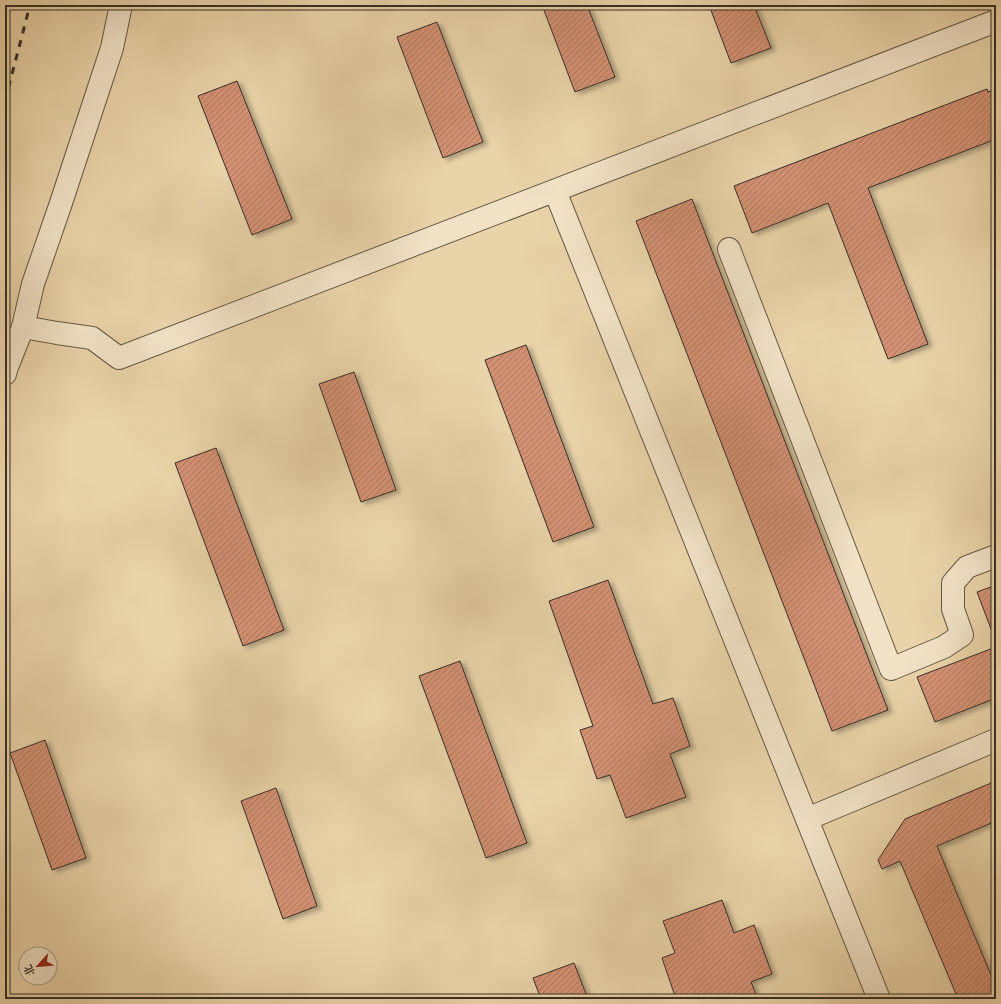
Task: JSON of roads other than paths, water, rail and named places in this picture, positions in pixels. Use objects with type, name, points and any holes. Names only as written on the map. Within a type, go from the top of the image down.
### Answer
[{"type":"street","points":[[5,374],[23,326],[33,284],[62,203],[112,48],[121,5]]},
{"type":"street","points":[[23,326],[56,333],[92,338],[119,358],[996,21]]},
{"type":"street","points":[[555,191],[879,999]]},
{"type":"street","points":[[729,249],[891,670],[944,647],[962,635],[953,610],[953,583],[967,567],[996,556]]},
{"type":"street","points":[[807,819],[996,740]]},
{"type":"railway","points":[[5,101],[30,5]]}]
